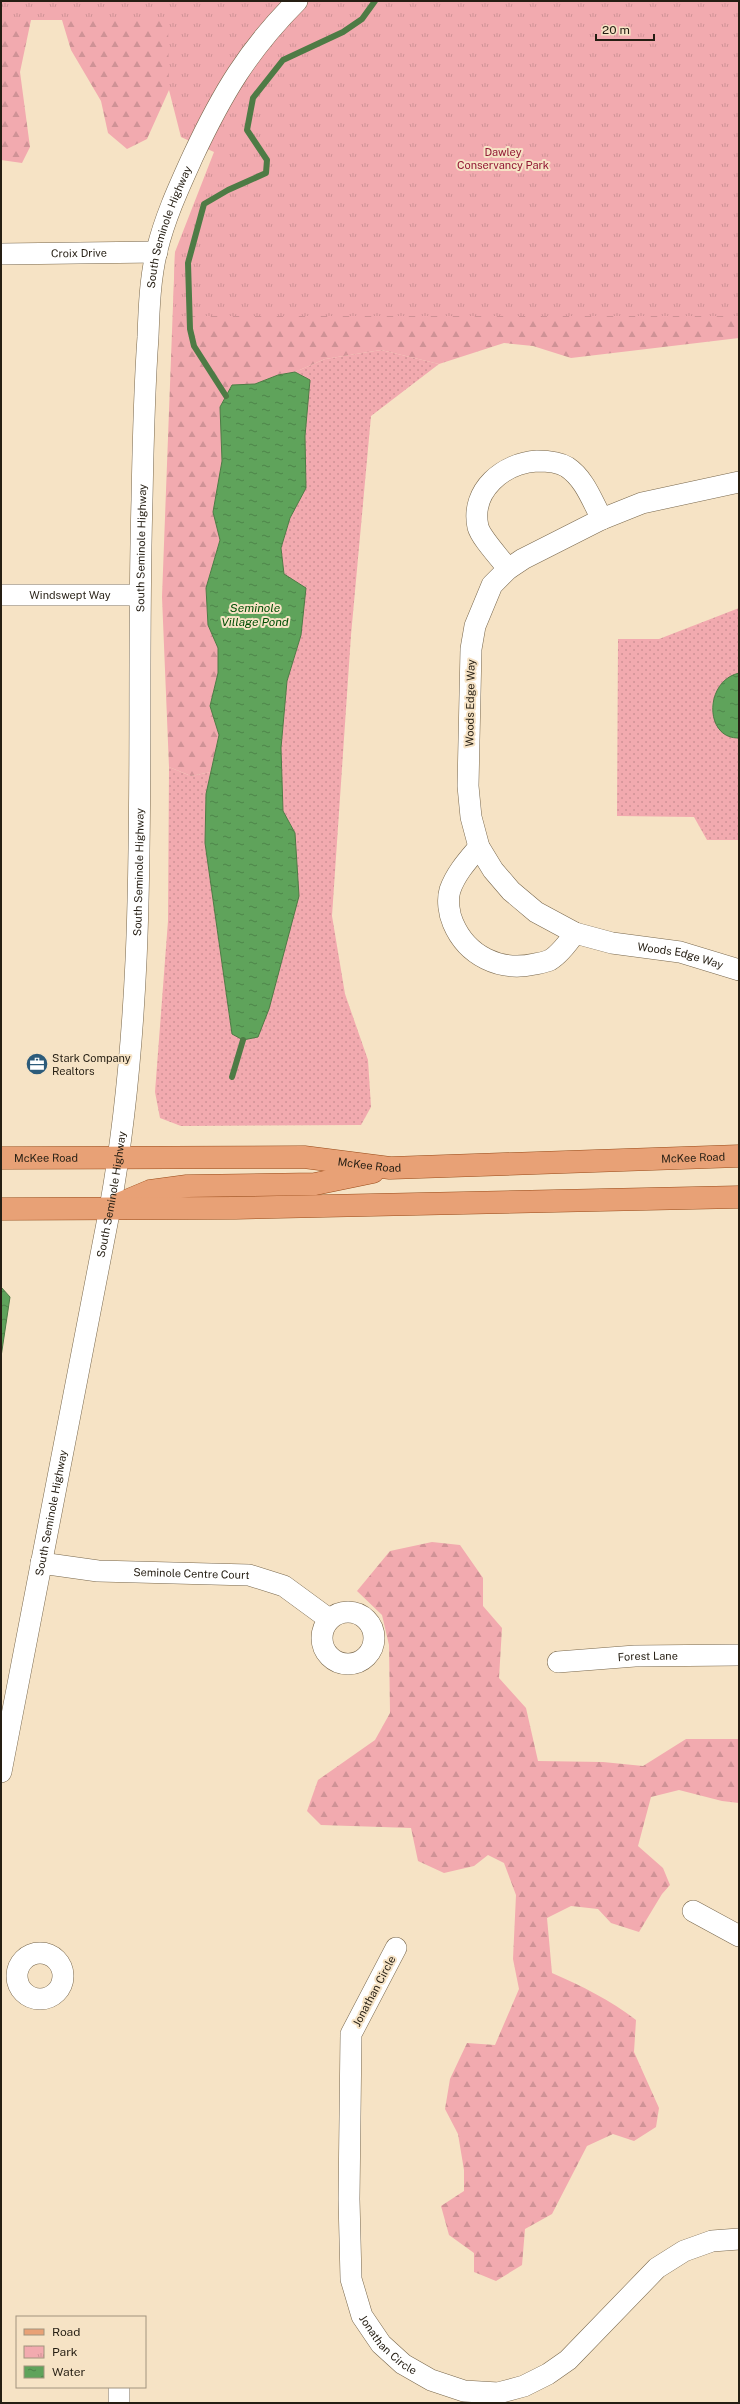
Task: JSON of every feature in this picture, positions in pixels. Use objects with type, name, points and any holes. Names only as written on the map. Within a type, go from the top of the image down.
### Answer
[{"type":"main road","name":"McKee Road","points":[[1,1158],[304,1157],[390,1168],[739,1156]]},
{"type":"main road","points":[[110,1208],[150,1191],[187,1186],[315,1184],[390,1168]]},
{"type":"main road","points":[[1,1209],[236,1208],[739,1197]]},
{"type":"street","name":"South Seminole Highway","points":[[1,1772],[119,1158],[135,989],[139,912],[139,595],[146,365],[149,314],[157,252],[173,198],[218,103],[243,63],[274,24],[297,1]]},
{"type":"street","name":"Croix Drive","points":[[1,254],[157,252]]},
{"type":"street","points":[[508,569],[479,528],[477,514],[480,497],[486,487],[495,477],[510,468],[525,462],[547,461],[566,466],[580,478],[602,519]]},
{"type":"street","name":"Woods Edge Way","points":[[739,482],[642,503],[602,519],[508,569],[492,585],[474,626],[471,649],[468,786],[471,817],[479,847],[511,891],[536,912],[574,933],[612,943],[680,952],[739,970]]},
{"type":"street","name":"Windswept Way","points":[[1,595],[139,595]]},
{"type":"street","points":[[479,847],[462,867],[450,892],[449,914],[459,936],[473,952],[492,962],[522,967],[550,961],[567,945],[574,933]]},
{"type":"street","name":"Seminole Centre Court","points":[[41,1563],[98,1571],[249,1575],[284,1586],[329,1619]]},
{"type":"street","name":"Forest Lane","points":[[558,1662],[635,1656],[739,1655]]},
{"type":"street","points":[[693,1911],[739,1936]]},
{"type":"street","name":"Jonathan Circle","points":[[396,1948],[351,2034],[349,2199],[351,2279],[362,2316],[381,2344],[403,2364],[431,2380],[464,2391],[498,2393],[524,2386],[548,2374],[568,2360],[657,2268],[684,2252],[712,2241],[739,2239]]},
{"type":"street","points":[[119,2388],[119,2403]]},
{"type":"green space","points":[[1,1],[228,1],[169,90],[147,139],[127,149],[108,133],[101,101],[71,50],[62,20],[31,20],[20,72],[30,147],[22,163],[1,160]]},
{"type":"green space","name":"Dawley Conservancy Park","points":[[1,1],[739,1],[739,316],[173,316],[175,252],[214,152],[181,137],[169,90],[168,20],[1,20]]},
{"type":"green space","points":[[739,1],[739,338],[571,358],[533,346],[504,343],[439,364],[381,350],[325,359],[295,372],[278,375],[255,384],[232,385],[220,407],[222,461],[213,512],[220,540],[206,588],[208,625],[218,648],[218,673],[210,706],[219,735],[211,772],[191,776],[169,767],[162,597],[175,252]]},
{"type":"green space","points":[[381,350],[439,364],[371,416],[351,635],[332,916],[345,994],[368,1060],[371,1107],[361,1125],[181,1126],[160,1118],[155,1092],[168,921],[169,767],[191,776],[211,772],[206,794],[205,843],[232,1034],[295,833],[283,811],[281,748],[287,681],[301,635],[284,574],[281,548],[290,518],[306,488],[305,436],[310,380],[295,372],[325,359]]},
{"type":"green space","points":[[739,608],[739,673],[731,676],[722,686],[716,694],[712,708],[716,720],[725,732],[732,738],[739,738],[739,840],[707,840],[694,817],[617,816],[618,639],[659,639]]},
{"type":"green space","points":[[432,1542],[460,1545],[483,1578],[483,1606],[502,1628],[499,1678],[526,1708],[538,1761],[603,1762],[643,1766],[686,1739],[739,1739],[739,1803],[722,1801],[679,1790],[651,1797],[638,1846],[663,1868],[670,1885],[662,1894],[639,1932],[611,1923],[598,1909],[571,1906],[547,1918],[552,1973],[596,1994],[636,2020],[634,2052],[659,2108],[656,2127],[634,2141],[613,2134],[587,2146],[552,2214],[525,2229],[522,2265],[496,2281],[474,2272],[474,2253],[449,2235],[441,2206],[464,2191],[464,2170],[458,2134],[445,2109],[450,2079],[467,2043],[495,2045],[519,1989],[513,1959],[516,1895],[504,1863],[488,1855],[474,1866],[444,1873],[418,1861],[411,1828],[321,1825],[307,1811],[318,1780],[375,1740],[390,1713],[389,1645],[382,1615],[357,1591],[390,1551]]},
{"type":"water","name":"Seminole Village Pond","points":[[295,372],[310,380],[305,436],[306,488],[290,518],[281,548],[284,574],[306,588],[301,635],[287,681],[281,748],[283,811],[295,833],[299,896],[269,1009],[258,1037],[243,1040],[232,1034],[205,843],[206,794],[219,735],[210,706],[218,673],[218,648],[208,625],[206,588],[220,540],[213,512],[222,461],[220,407],[232,385],[255,384],[278,375]]},
{"type":"water","points":[[739,673],[739,738],[728,736],[719,729],[714,720],[713,709],[714,697],[719,687],[728,678]]},
{"type":"water","points":[[1,1287],[10,1297],[1,1357]]},
{"type":"waterway","points":[[226,396],[194,346],[190,329],[188,263],[204,204],[228,190],[266,173],[267,160],[247,130],[253,98],[283,60],[343,32],[362,19],[375,1]]},
{"type":"waterway","points":[[232,1077],[243,1040]]},
{"type":"place","name":"Stark Company Realtors","points":[[37,1064]]}]
